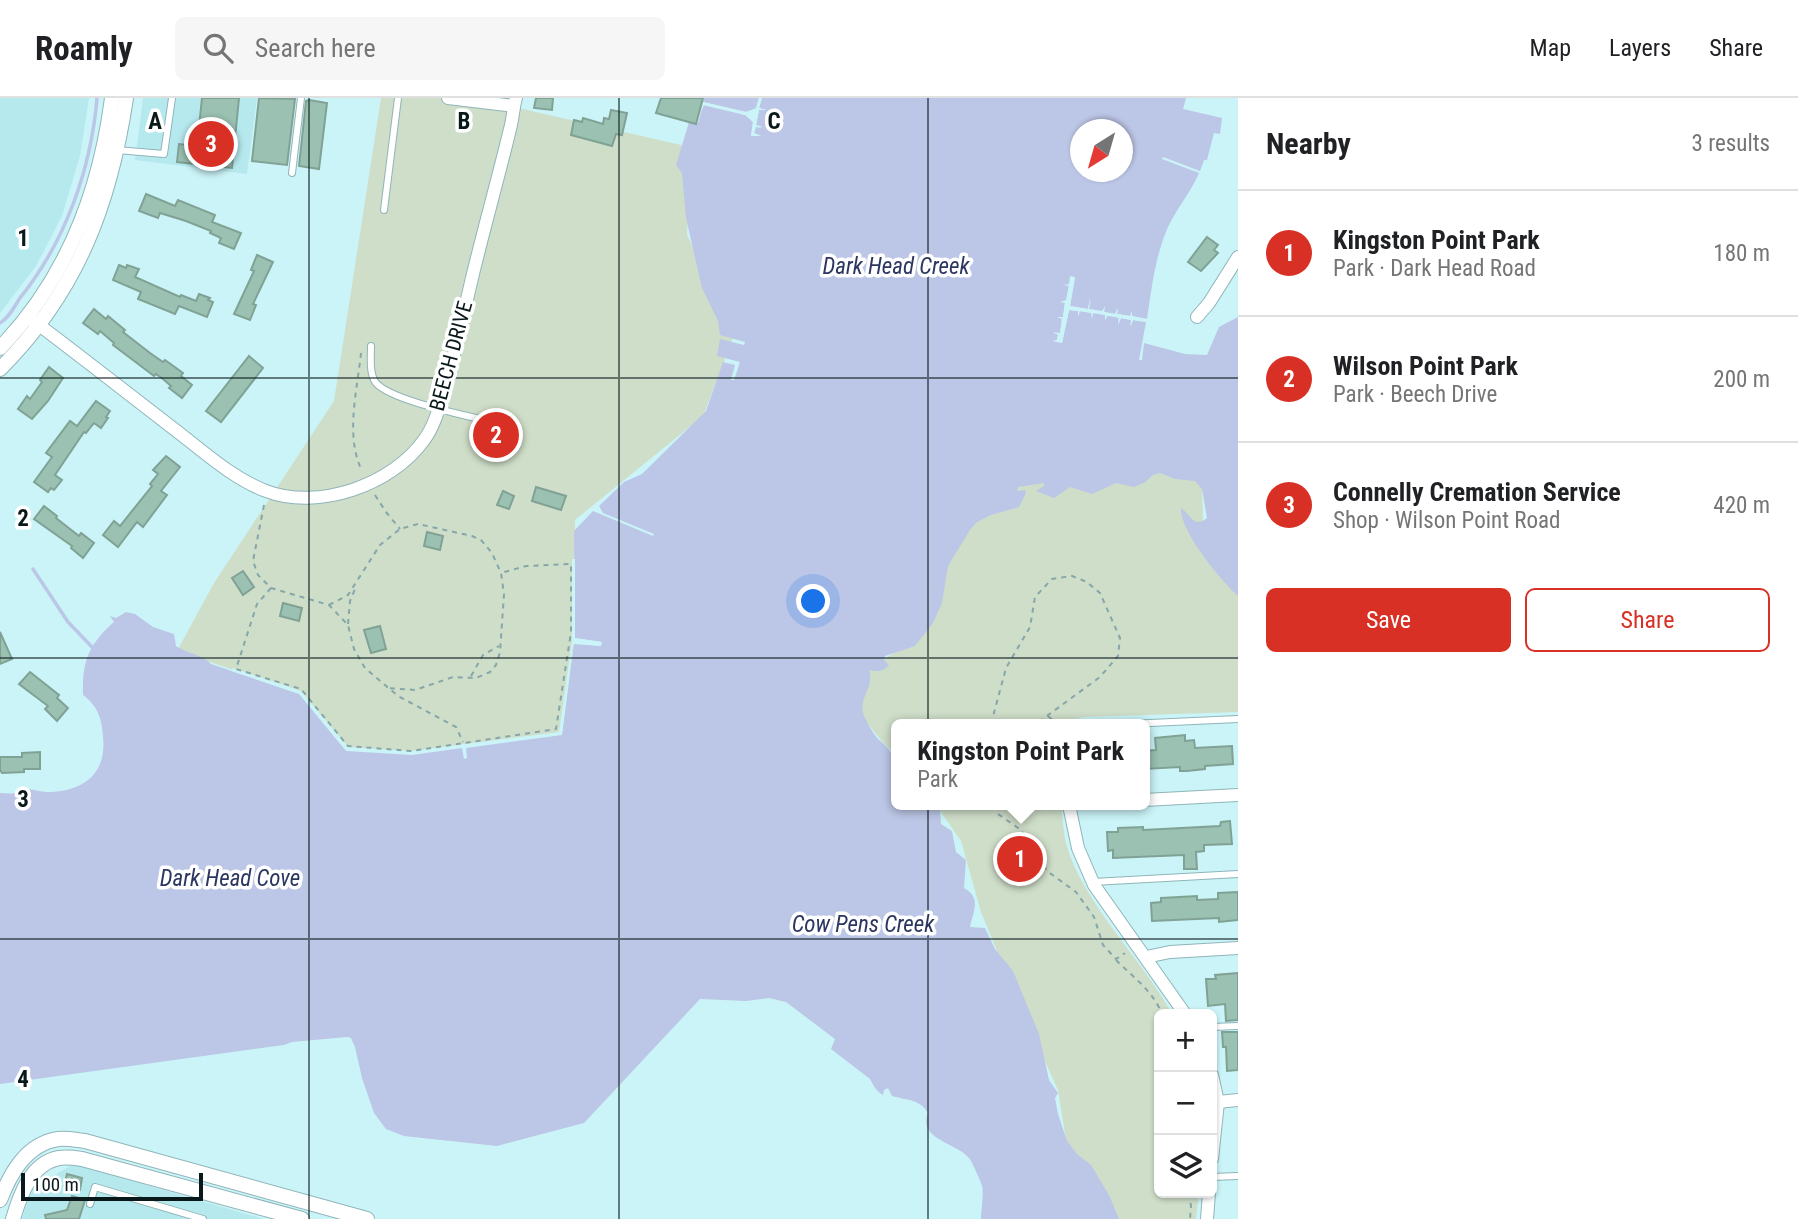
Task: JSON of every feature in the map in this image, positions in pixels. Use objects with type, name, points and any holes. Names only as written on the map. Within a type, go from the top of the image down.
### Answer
[{"type":"street","points":[[0,348],[34,321],[88,205],[107,133],[112,98]]},
{"type":"street","points":[[0,369],[34,321],[67,284],[89,240],[105,200],[126,98]]},
{"type":"street","points":[[449,98],[515,102]]},
{"type":"street","name":"BEECH DRIVE","points":[[34,321],[222,465],[269,492],[324,496],[341,494],[368,484],[393,470],[411,454],[424,440],[439,408],[451,371],[515,102]]},
{"type":"street","points":[[1197,317],[1238,257]]},
{"type":"street","points":[[1150,800],[1238,794]]},
{"type":"street","points":[[1070,810],[1078,848],[1093,882],[1182,1009]]},
{"type":"street","points":[[1146,957],[1170,952],[1238,948]]},
{"type":"street","points":[[1215,1135],[1217,1098]]},
{"type":"street","points":[[1218,1102],[1238,1100]]},
{"type":"street","points":[[0,1200],[12,1172],[25,1157],[38,1146],[58,1139],[110,1148],[367,1219]]},
{"type":"street","points":[[13,1219],[27,1182],[47,1162],[60,1157],[82,1158],[281,1216],[302,1219]]},
{"type":"street","points":[[1207,1219],[1209,1198]]},
{"type":"lane","points":[[117,150],[164,154],[172,98]]},
{"type":"lane","points":[[292,173],[301,98]]},
{"type":"lane","points":[[384,210],[398,98]]},
{"type":"lane","points":[[370,346],[372,372],[376,382],[390,393],[484,420]]},
{"type":"lane","points":[[1150,723],[1238,719]]},
{"type":"lane","points":[[1093,882],[1238,874]]},
{"type":"lane","points":[[1217,1027],[1238,1026]]},
{"type":"lane","points":[[1217,1177],[1238,1176]]},
{"type":"lane","points":[[90,1204],[95,1188],[201,1219]]},
{"type":"path","points":[[361,345],[352,441],[355,457],[368,484],[400,528]]},
{"type":"path","points":[[269,492],[262,510],[253,561],[258,575],[271,588],[328,605],[348,625]]},
{"type":"path","points":[[388,688],[415,690],[453,677],[483,676],[496,665],[504,594],[501,573],[492,553],[481,540],[418,524],[400,528],[380,545],[350,601],[348,625],[354,649],[365,668],[388,688],[416,707],[456,727],[463,743]]},
{"type":"path","points":[[271,588],[257,604],[236,669],[300,690],[348,746],[411,751],[556,729],[570,632],[571,564],[526,566],[501,573]]},
{"type":"path","points":[[992,719],[1006,668],[1030,627],[1035,597],[1052,579],[1072,576],[1087,582],[1100,593],[1120,638],[1118,656],[1100,677],[1044,719]]},
{"type":"path","points":[[328,605],[348,595],[356,586]]},
{"type":"path","points":[[471,677],[483,655],[500,645]]},
{"type":"path","points":[[1048,716],[1051,719]]},
{"type":"path","points":[[996,810],[1021,830],[1047,871],[1076,892],[1094,917],[1103,945],[1151,995],[1160,1009]]},
{"type":"path","points":[[1116,959],[1137,944]]},
{"type":"path","points":[[1190,1198],[1190,1219]]},
{"type":"shaded area","points":[[0,98],[89,98],[80,156],[62,216],[36,266],[0,313]]},
{"type":"shaded area","points":[[143,98],[257,98],[247,174],[135,160]]},
{"type":"shaded area","points":[[73,1164],[264,1219],[22,1219],[30,1190]]},
{"type":"green space","points":[[381,98],[516,98],[514,107],[690,147],[687,235],[735,333],[703,416],[575,520],[573,648],[561,734],[412,753],[346,748],[299,692],[177,651],[214,583],[334,401]]},
{"type":"green space","points":[[1174,467],[1202,485],[1203,521],[1209,552],[1238,582],[1238,712],[1076,719],[891,719],[891,749],[884,744],[864,719],[859,702],[861,684],[871,667],[917,639],[945,568],[978,512],[1019,485]]},
{"type":"green space","points":[[939,810],[1062,810],[1066,843],[1085,887],[1169,1009],[1154,1009],[1154,1198],[1198,1198],[1196,1219],[1116,1219],[1068,1153],[1058,1090],[981,912],[961,841]]},
{"type":"water","points":[[704,98],[759,98],[756,109],[746,112],[703,102]]},
{"type":"water","points":[[762,98],[1186,98],[1183,109],[1222,118],[1220,134],[1214,133],[1207,160],[1204,160],[1200,171],[1163,157],[1162,159],[1199,173],[1172,220],[1160,249],[1147,319],[1131,316],[1132,311],[1130,316],[1117,314],[1118,308],[1115,314],[1104,312],[1105,307],[1103,312],[1089,309],[1090,298],[1088,309],[1070,306],[1075,278],[1069,285],[1066,301],[1061,302],[1065,302],[1063,317],[1058,318],[1062,318],[1060,333],[1053,334],[1058,334],[1057,340],[1062,343],[1069,310],[1078,311],[1078,317],[1079,311],[1092,313],[1091,317],[1093,313],[1106,315],[1105,321],[1107,315],[1119,318],[1118,324],[1121,318],[1131,320],[1131,326],[1133,320],[1146,322],[1139,360],[1142,360],[1144,343],[1185,354],[1207,355],[1219,327],[1238,317],[1238,596],[1202,555],[1182,517],[1181,508],[1196,522],[1207,518],[1202,489],[1195,481],[1175,479],[1160,473],[1134,487],[1116,483],[1092,494],[1070,487],[1054,498],[1036,491],[1044,486],[1044,483],[1018,487],[1017,491],[1025,490],[1026,493],[1019,507],[991,515],[977,522],[970,530],[948,566],[942,603],[933,623],[915,646],[885,656],[884,660],[889,665],[884,669],[869,670],[870,683],[862,710],[869,726],[891,753],[891,810],[940,810],[941,824],[952,831],[956,852],[966,860],[964,888],[975,901],[970,927],[985,928],[995,949],[1013,971],[1039,1034],[1049,1080],[1058,1093],[1055,1098],[1058,1114],[1067,1141],[1077,1154],[1091,1165],[1109,1195],[1119,1219],[981,1219],[982,1186],[971,1161],[929,1130],[925,1108],[912,1101],[892,1096],[888,1088],[883,1095],[880,1093],[870,1079],[831,1049],[835,1039],[786,1002],[769,998],[746,1001],[700,999],[584,1123],[497,1146],[404,1136],[386,1129],[374,1113],[355,1047],[351,1038],[347,1037],[292,1042],[0,1084],[0,793],[16,793],[26,789],[47,792],[72,789],[97,771],[103,750],[102,730],[96,708],[83,695],[84,672],[93,646],[114,622],[110,616],[116,618],[126,612],[135,614],[153,627],[174,634],[176,646],[204,658],[211,664],[299,694],[346,751],[412,755],[462,748],[464,759],[467,758],[466,748],[562,735],[574,643],[601,646],[601,642],[575,638],[574,531],[593,511],[653,536],[654,534],[603,513],[599,506],[624,482],[642,474],[706,411],[723,362],[735,365],[731,380],[734,380],[740,362],[717,356],[720,339],[744,345],[745,342],[720,335],[718,321],[702,288],[686,218],[682,173],[676,165],[689,122],[698,123],[703,105],[746,115],[753,122],[751,136],[761,136],[754,133],[756,127],[762,128],[756,125],[759,110],[766,110],[759,108]]},
{"type":"pier","points":[[759,98],[762,98],[759,108],[766,110],[759,110],[756,125],[763,127],[756,127],[754,133],[761,136],[751,136],[753,122],[745,115],[704,105],[696,123],[703,102],[746,112],[756,108]]},
{"type":"pier","points":[[1070,276],[1075,277],[1070,306],[1088,309],[1091,298],[1089,309],[1102,311],[1105,306],[1104,312],[1115,314],[1118,308],[1117,314],[1130,316],[1132,311],[1132,316],[1147,319],[1146,322],[1133,320],[1130,326],[1131,320],[1121,318],[1118,325],[1119,317],[1107,316],[1105,321],[1105,315],[1093,313],[1092,319],[1091,313],[1080,311],[1078,317],[1078,311],[1069,310],[1062,343],[1052,341],[1057,340],[1058,335],[1053,332],[1060,333],[1062,319],[1057,317],[1063,317],[1065,303],[1060,302],[1066,300],[1069,286],[1064,285],[1069,284]]},
{"type":"pier","points":[[572,559],[575,559],[575,638],[602,642],[601,646],[573,644],[562,734],[412,754],[347,750],[299,693],[231,671],[233,668],[301,691],[348,747],[411,751],[559,732],[572,641]]},
{"type":"building","points":[[202,98],[239,98],[232,168],[177,162],[179,144],[197,146]]},
{"type":"building","points":[[259,98],[295,99],[287,165],[252,161]]},
{"type":"building","points":[[536,98],[553,98],[552,110],[534,108]]},
{"type":"building","points":[[661,98],[703,98],[696,124],[656,113]]},
{"type":"building","points":[[306,101],[327,103],[319,169],[299,166]]},
{"type":"building","points":[[611,110],[627,113],[622,135],[616,134],[612,146],[571,135],[574,120],[582,122],[583,118],[603,124],[604,118],[609,119]]},
{"type":"building","points":[[146,194],[175,206],[178,200],[215,215],[212,222],[241,233],[234,249],[219,243],[221,238],[210,233],[211,231],[186,221],[160,213],[158,218],[139,211]]},
{"type":"building","points":[[1207,237],[1218,245],[1214,250],[1218,253],[1201,271],[1188,262]]},
{"type":"building","points":[[257,255],[273,262],[253,304],[256,305],[250,320],[234,314],[254,271],[251,270]]},
{"type":"building","points":[[119,265],[139,269],[135,277],[180,297],[181,295],[196,301],[199,294],[210,298],[208,300],[213,302],[207,317],[179,306],[175,314],[138,299],[141,292],[113,280]]},
{"type":"building","points":[[94,309],[106,319],[108,316],[150,353],[183,373],[181,376],[192,385],[182,398],[169,388],[171,386],[163,379],[156,374],[154,376],[113,345],[100,331],[98,334],[83,323]]},
{"type":"building","points":[[249,356],[263,368],[221,422],[206,411]]},
{"type":"building","points":[[49,367],[63,378],[32,419],[18,409],[27,396],[30,399]]},
{"type":"building","points":[[96,401],[110,411],[106,417],[108,418],[101,428],[94,423],[84,432],[55,475],[62,480],[54,490],[51,488],[48,492],[34,482],[52,457],[46,453],[70,421],[77,426]]},
{"type":"building","points":[[166,456],[180,467],[161,491],[167,495],[143,527],[137,522],[118,547],[103,535],[114,521],[120,526],[152,486],[150,484],[158,474],[153,470]]},
{"type":"building","points":[[536,487],[566,496],[561,510],[532,501]]},
{"type":"building","points":[[503,491],[514,496],[509,509],[497,505]]},
{"type":"building","points":[[44,506],[79,536],[81,533],[94,543],[83,558],[72,546],[34,519]]},
{"type":"building","points":[[427,532],[443,536],[440,550],[424,546]]},
{"type":"building","points":[[243,571],[254,587],[243,595],[232,578]]},
{"type":"building","points":[[283,603],[302,608],[299,621],[280,616]]},
{"type":"building","points":[[380,626],[386,649],[371,653],[364,630]]},
{"type":"building","points":[[0,632],[12,659],[0,664]]},
{"type":"building","points":[[30,672],[59,695],[57,698],[68,708],[57,721],[45,709],[48,706],[19,684]]},
{"type":"building","points":[[1185,735],[1185,741],[1194,740],[1195,748],[1232,746],[1233,764],[1205,766],[1205,769],[1187,771],[1180,771],[1180,767],[1150,769],[1150,750],[1156,750],[1155,738]]},
{"type":"building","points":[[40,752],[40,769],[2,773],[0,770],[0,757],[22,757],[22,753]]},
{"type":"building","points":[[1230,821],[1232,844],[1204,845],[1204,851],[1196,852],[1197,869],[1184,869],[1184,855],[1113,858],[1113,850],[1108,851],[1107,832],[1118,832],[1118,828],[1143,827],[1143,830],[1220,826],[1221,822]]},
{"type":"building","points":[[1238,892],[1238,920],[1219,922],[1219,918],[1152,921],[1151,903],[1161,902],[1161,898],[1197,896],[1197,900],[1218,899],[1218,893]]},
{"type":"building","points":[[1238,973],[1238,1020],[1226,1021],[1225,1004],[1208,1006],[1206,979],[1216,979],[1215,975]]},
{"type":"building","points":[[1222,1032],[1238,1032],[1238,1070],[1227,1071]]},
{"type":"building","points":[[67,1174],[82,1178],[80,1190],[64,1186]]},
{"type":"building","points":[[72,1196],[85,1200],[79,1219],[46,1219],[45,1215],[67,1210]]},
{"type":"waterway","points":[[0,323],[9,315],[36,276],[63,229],[89,152],[97,98]]},
{"type":"waterway","points":[[33,569],[68,622],[92,647]]},
{"type":"place","name":"Connelly Cremation Service","points":[[211,144]]},
{"type":"place","name":"Wilson Point Park","points":[[496,435]]},
{"type":"place","name":"Kingston Point Park","points":[[1020,859]]},
{"type":"water label","name":"Dark Head Creek","points":[[896,266]]},
{"type":"water label","name":"Dark Head Cove","points":[[230,878]]},
{"type":"water label","name":"Cow Pens Creek","points":[[863,924]]}]
